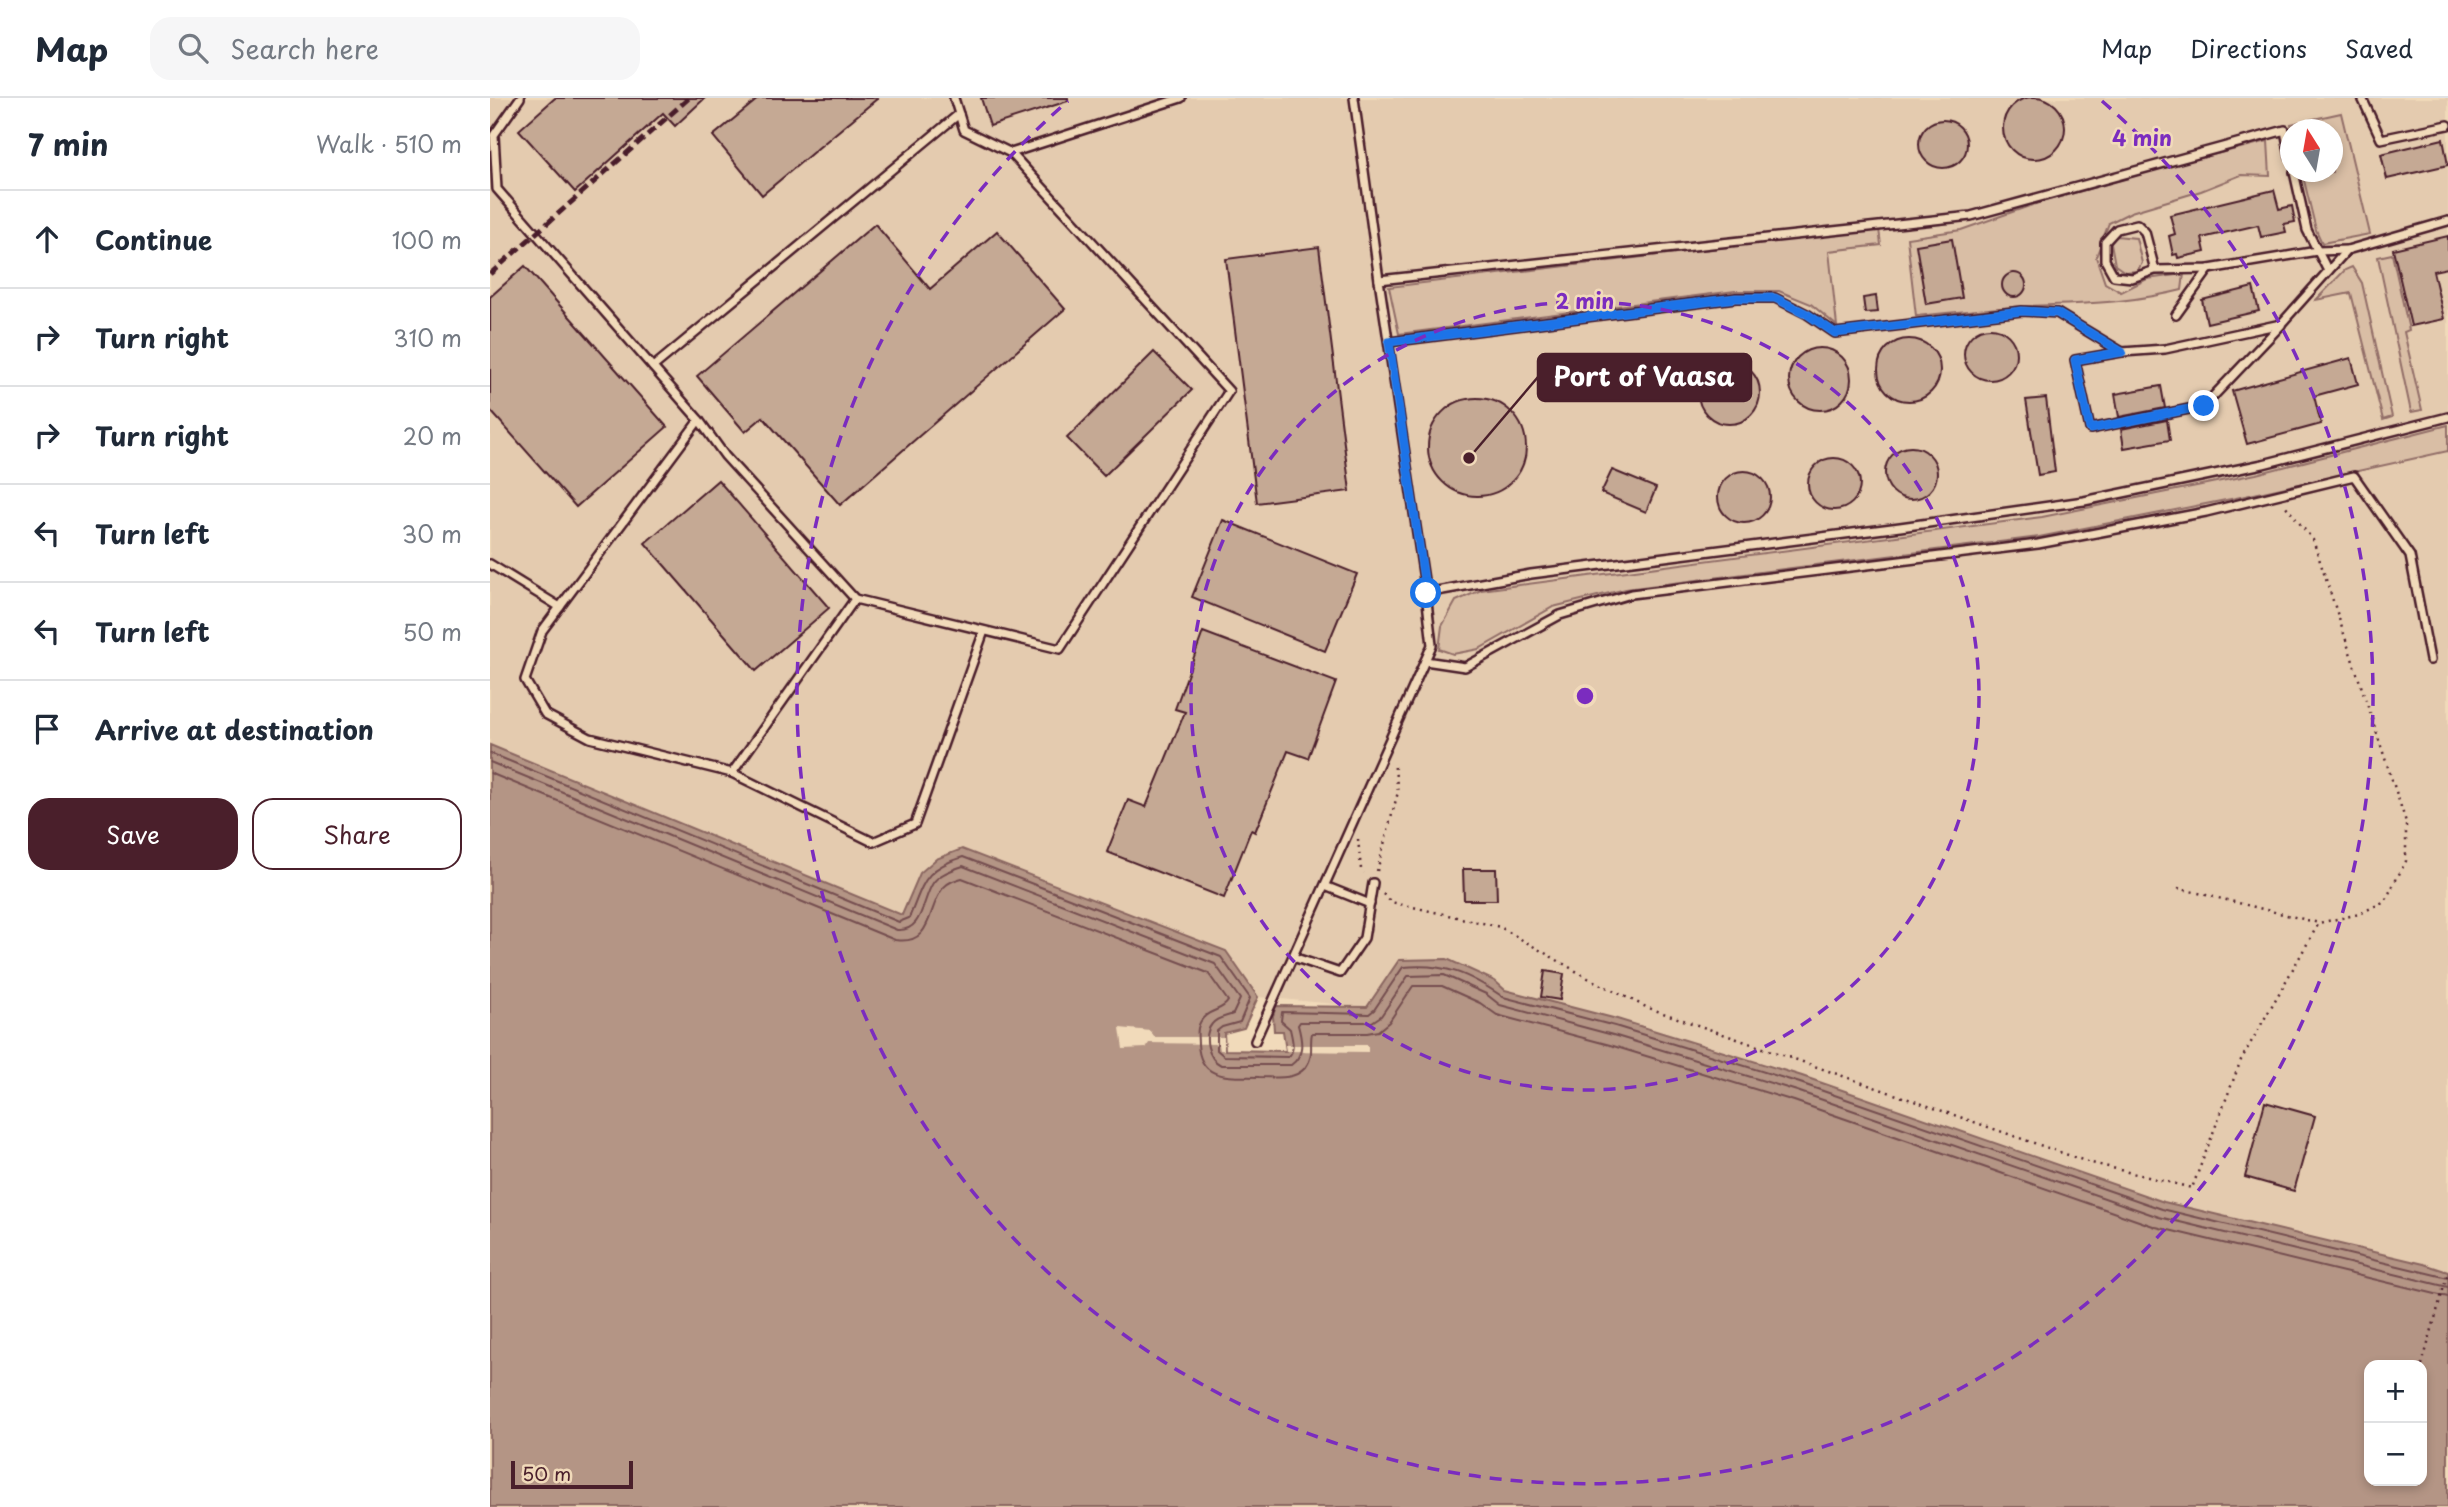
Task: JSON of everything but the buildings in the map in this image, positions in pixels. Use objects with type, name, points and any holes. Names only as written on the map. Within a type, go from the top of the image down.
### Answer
[{"type":"lane","points":[[520,98],[494,135],[496,189],[699,420],[726,456],[855,599],[1060,649],[1229,391],[1011,153],[964,130],[954,98]]},
{"type":"lane","points":[[1011,153],[1181,98]]},
{"type":"lane","points":[[1255,1041],[1432,645],[1354,98]]},
{"type":"lane","points":[[2362,98],[2381,139],[2448,125]]},
{"type":"lane","points":[[653,367],[959,114]]},
{"type":"lane","points":[[1379,280],[1971,216],[2280,131]]},
{"type":"lane","points":[[2296,182],[2306,230],[2328,271]]},
{"type":"lane","points":[[2155,270],[2145,232],[2137,224],[2117,229],[2105,242],[2105,260],[2114,276],[2132,278],[2155,270],[2210,269],[2317,251],[2347,250],[2448,220]]},
{"type":"lane","points":[[2281,324],[2165,349],[2122,352],[2075,360],[2090,429],[2204,406],[2281,324],[2347,250]]},
{"type":"lane","points":[[2176,315],[2210,269]]},
{"type":"lane","points":[[1389,342],[1736,298],[1775,298],[1807,314],[1835,333],[2022,311],[2057,313],[2122,352]]},
{"type":"lane","points":[[1426,593],[1531,574],[2084,501],[2263,464],[2448,417]]},
{"type":"lane","points":[[699,420],[542,631],[525,680],[545,715],[590,738],[732,774],[873,842],[915,824],[984,631]]},
{"type":"lane","points":[[1425,661],[1465,667],[1560,615],[1631,594],[2038,544],[2206,512],[2354,476],[2410,556],[2430,660]]},
{"type":"lane","points":[[490,564],[560,607]]},
{"type":"lane","points":[[732,774],[855,599]]},
{"type":"lane","points":[[1293,957],[1340,973],[1364,939],[1373,883]]},
{"type":"lane","points":[[1325,886],[1370,904]]},
{"type":"path","points":[[2178,888],[2319,923],[2360,914],[2385,901],[2406,861],[2406,822],[2313,540],[2277,495]]},
{"type":"path","points":[[1373,883],[1398,792],[1391,737]]},
{"type":"path","points":[[1356,818],[1361,869],[1391,902],[1500,927],[1588,978],[1646,1007],[2088,1162],[2192,1188],[2241,1060],[2319,923]]},
{"type":"path","points":[[2423,1360],[2448,1272]]},
{"type":"shaded area","points":[[490,98],[2448,98],[2448,1272],[2164,1202],[1617,1019],[1505,990],[1495,981],[1399,960],[1368,1007],[1258,997],[1226,951],[962,849],[920,873],[902,915],[490,745]]},
{"type":"shaded area","points":[[2341,113],[2342,119],[2314,119]]},
{"type":"shaded area","points":[[2343,121],[2370,234],[2322,243],[2316,230],[2304,182],[2343,182]]},
{"type":"shaded area","points":[[2268,141],[2270,176],[2241,175],[2201,191],[2131,212],[2109,223],[2096,257],[2105,283],[2121,292],[2147,279],[2184,274],[2182,290],[2118,301],[1916,316],[1907,238],[1961,230],[2035,204]]},
{"type":"shaded area","points":[[1879,229],[1881,245],[1829,251],[1837,326],[1811,304],[1779,291],[1735,291],[1399,334],[1389,287]]},
{"type":"shaded area","points":[[2116,236],[2136,238],[2142,263],[2137,271],[2125,272],[2115,265],[2111,243]]},
{"type":"shaded area","points":[[2392,254],[2409,330],[2404,332],[2422,410],[2411,412],[2378,257]]},
{"type":"shaded area","points":[[2352,267],[2362,283],[2392,417],[2383,420],[2351,293],[2316,300],[2345,270]]},
{"type":"shaded area","points":[[2448,425],[2448,451],[2236,498],[2039,537],[1626,589],[1553,607],[1479,649],[1453,654],[1439,649],[1442,626],[1456,601],[1481,590],[2042,517],[2256,474]]},
{"type":"water","points":[[490,745],[902,915],[920,873],[936,859],[962,849],[1226,951],[1258,997],[1244,1028],[1224,1033],[1225,1050],[1286,1051],[1283,1031],[1274,1031],[1273,1016],[1276,1006],[1367,1007],[1399,960],[1447,959],[1495,981],[1505,990],[1617,1019],[1802,1076],[2164,1202],[2448,1272],[2448,1507],[490,1507]]},
{"type":"pier","points":[[1120,1028],[1151,1031],[1154,1037],[1224,1037],[1224,1050],[1220,1050],[1219,1044],[1149,1043],[1146,1048],[1123,1049]]},
{"type":"pier","points":[[1285,1045],[1368,1045],[1368,1052],[1286,1051]]},
{"type":"railway","points":[[490,274],[689,98]]},
{"type":"place","name":"Port of Vaasa","points":[[1469,458]]},
{"type":"route","points":[[1426,593],[1389,342],[1736,298],[1775,298],[1807,314],[1835,333],[2022,311],[2057,313],[2122,352],[2075,360],[2090,429],[2204,406]]}]
